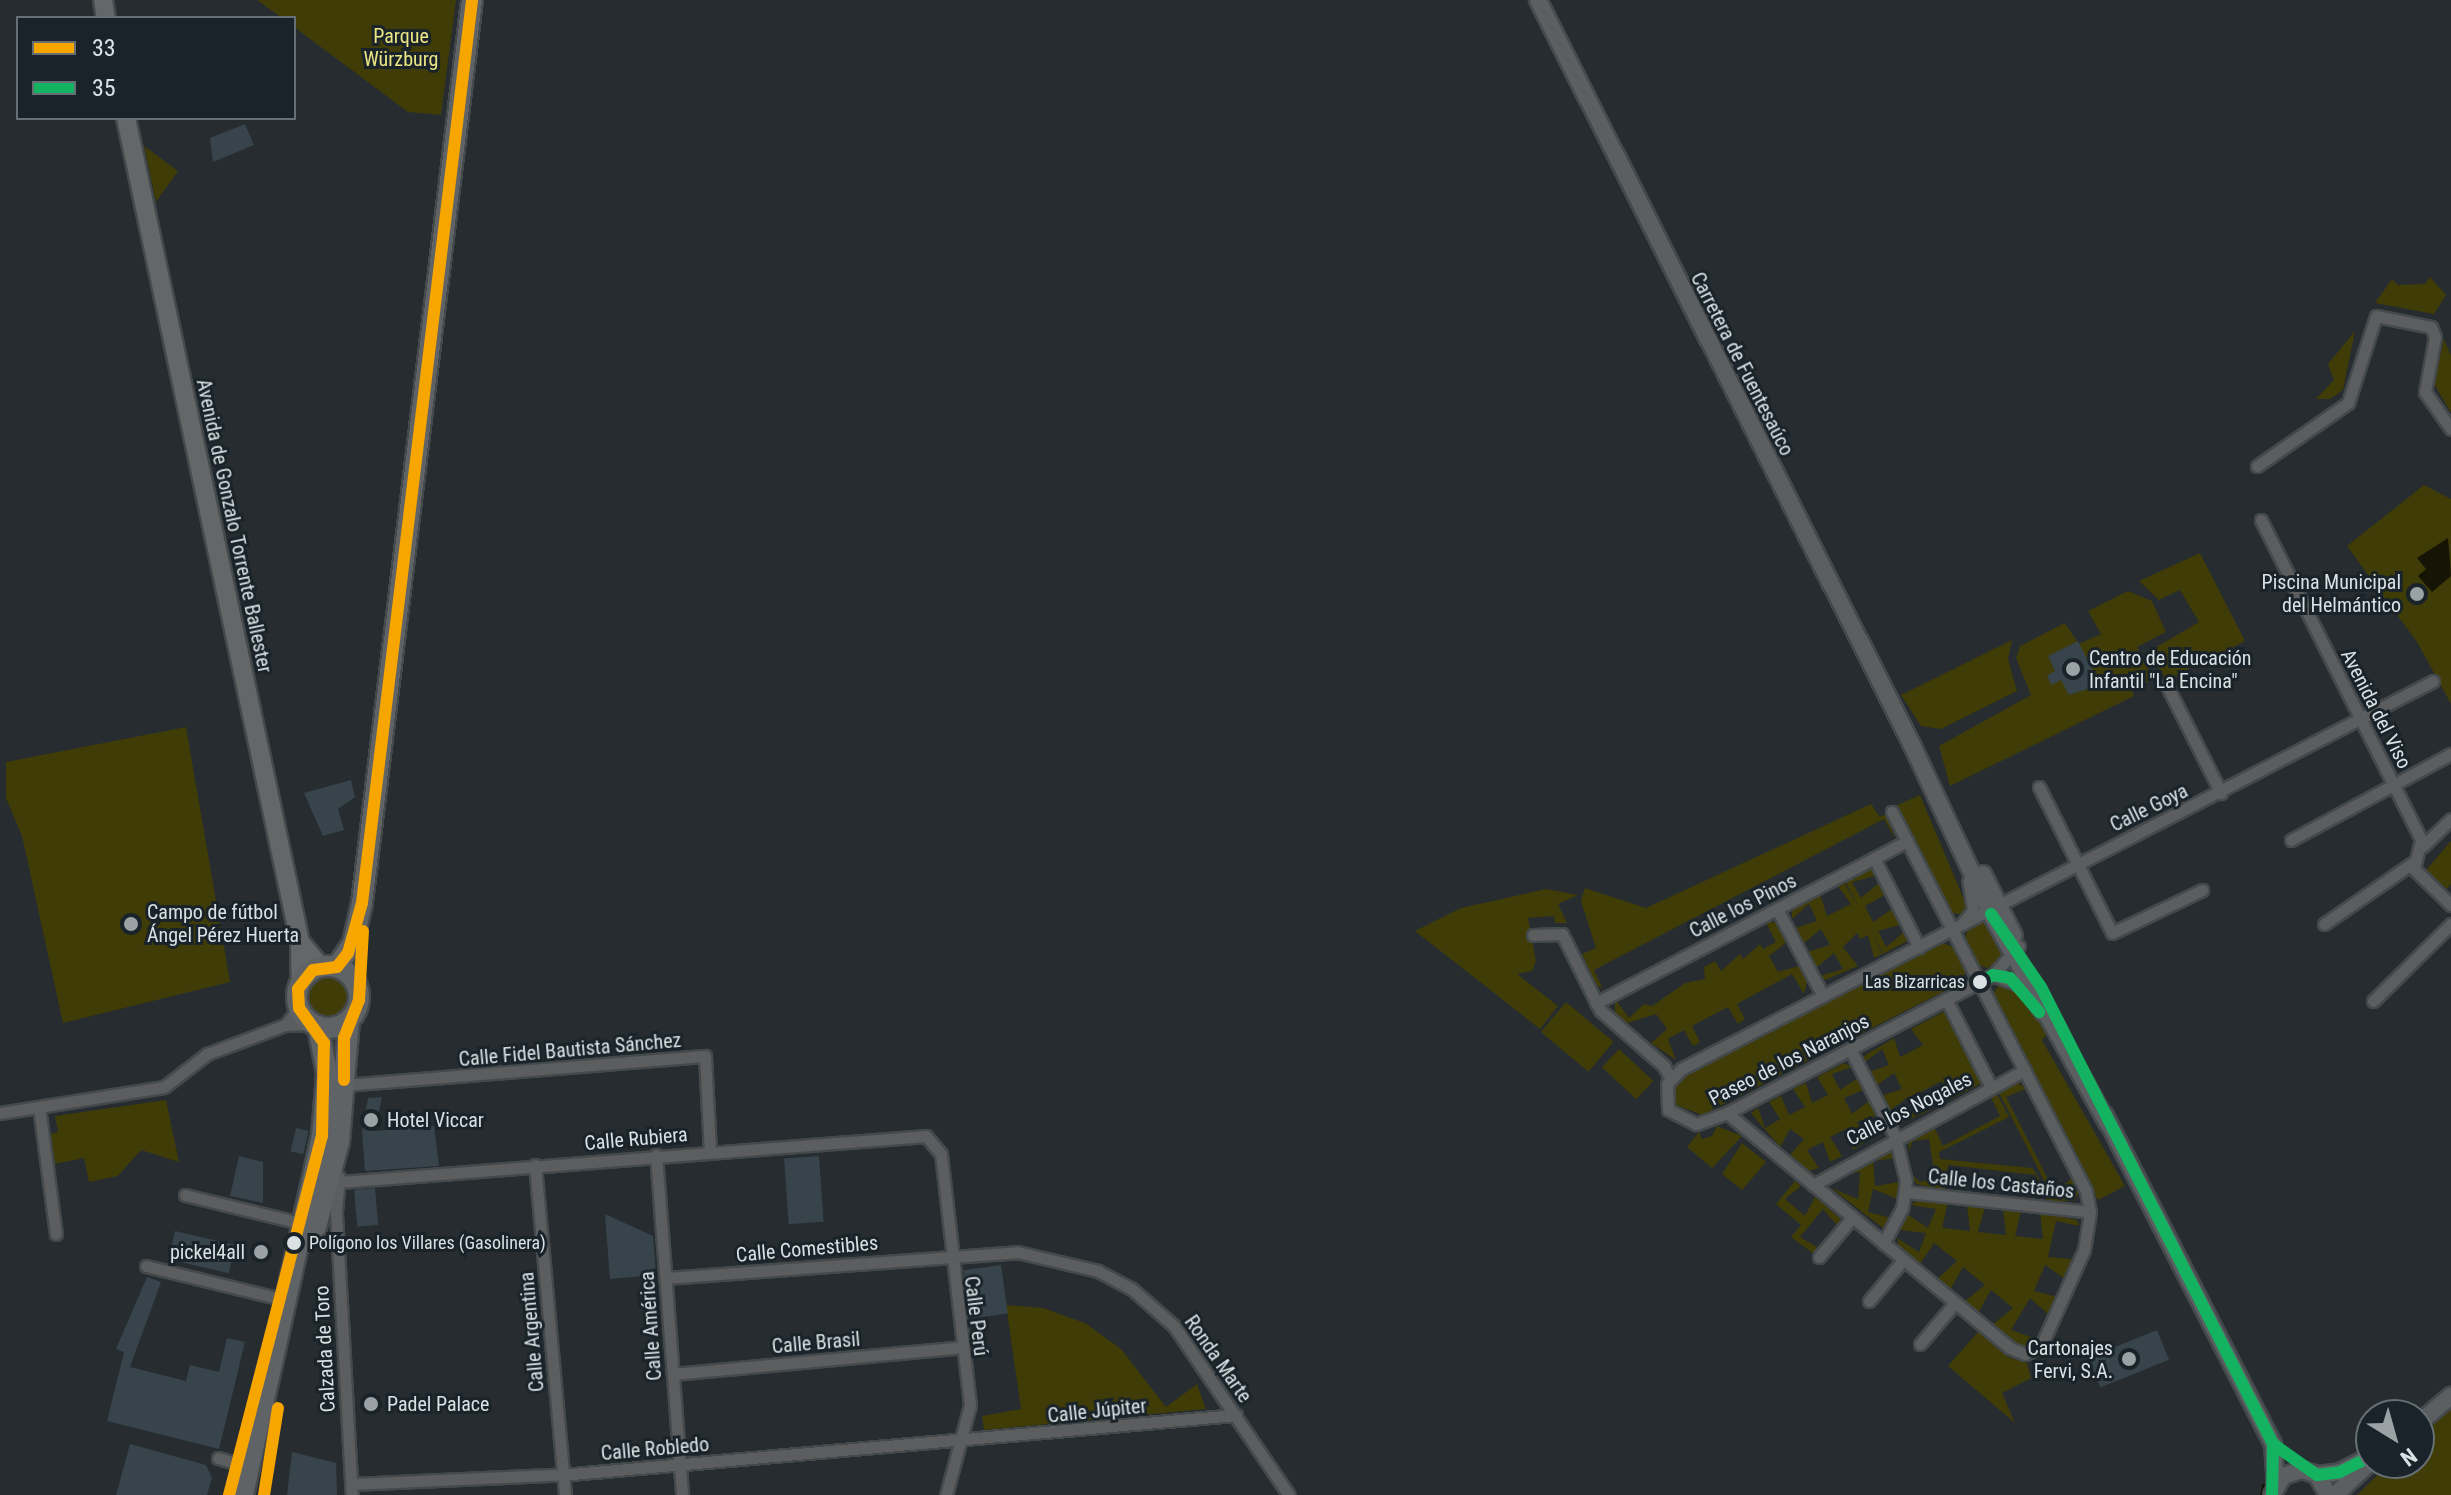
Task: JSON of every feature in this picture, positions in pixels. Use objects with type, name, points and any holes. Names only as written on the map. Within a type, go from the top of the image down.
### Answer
[{"type":"highway","points":[[277,1353],[337,1152],[349,1020],[358,989],[362,903],[472,0]]},
{"type":"highway","points":[[243,1495],[277,1353],[322,1136],[327,1074],[315,1025],[299,1008],[301,981],[328,966],[353,943],[362,903]]},
{"type":"highway","points":[[328,966],[358,989]]},
{"type":"highway","points":[[315,1025],[349,1020]]},
{"type":"main road","name":"Carretera de Fuentesaúco","points":[[1538,0],[1994,909]]},
{"type":"main road","name":"Avenida de Gonzalo Torrente Ballester","points":[[126,120],[300,942],[301,981]]},
{"type":"main road","name":"Carretera de Fuentesaúco","points":[[1912,745],[1960,852],[1975,882],[1994,909]]},
{"type":"main road","points":[[1994,909],[2049,1024],[2108,1124]]},
{"type":"main road","name":"Avenida de Gonzalo Torrente Ballester","points":[[300,942],[328,966]]},
{"type":"main road","points":[[2016,951],[2041,987],[2273,1444],[2309,1472],[2328,1495]]},
{"type":"main road","points":[[2435,1410],[2451,1396]]},
{"type":"main road","points":[[2273,1444],[2274,1489],[2309,1472],[2340,1472],[2355,1464]]},
{"type":"main road","points":[[2335,1495],[2355,1477]]},
{"type":"street","points":[[2257,466],[2348,403],[2376,316],[2428,323],[2433,331],[2425,392],[2451,429]]},
{"type":"street","name":"Avenida del Viso","points":[[2261,520],[2423,846]]},
{"type":"street","points":[[2221,793],[2433,681]]},
{"type":"street","name":"Calle Goya","points":[[1994,909],[2221,793],[2167,686]]},
{"type":"street","points":[[2291,840],[2451,754]]},
{"type":"street","points":[[2039,787],[2112,933],[2202,890]]},
{"type":"street","points":[[1727,1113],[2014,1352],[2032,1353],[2072,1286],[2090,1212],[2081,1178],[1980,982],[1957,927],[1892,812]]},
{"type":"street","points":[[2324,924],[2414,862],[2423,846],[2451,819]]},
{"type":"street","name":"Calle los Pinos","points":[[1596,1003],[1907,841]]},
{"type":"street","points":[[1957,927],[1974,898],[1960,852]]},
{"type":"street","points":[[1874,858],[1919,947]]},
{"type":"street","points":[[2414,862],[2419,877],[2451,905]]},
{"type":"street","points":[[1777,909],[1823,996]]},
{"type":"street","name":"Paseo de los Naranjos","points":[[1994,909],[1670,1078],[1668,1110],[1679,1120],[1696,1124],[1727,1113],[1993,975],[2016,951]]},
{"type":"street","points":[[2373,1001],[2451,924]]},
{"type":"street","points":[[1533,935],[1562,934],[1596,1003],[1664,1066],[1670,1078]]},
{"type":"street","points":[[1993,975],[2022,986],[2049,1024]]},
{"type":"street","points":[[1946,999],[1991,1087]]},
{"type":"street","points":[[285,1025],[299,1008]]},
{"type":"street","points":[[0,1113],[164,1087],[207,1054],[285,1025],[315,1025]]},
{"type":"street","points":[[1850,1049],[1895,1136],[1907,1192],[1883,1243]]},
{"type":"street","name":"Calle Fidel Bautista Sánchez","points":[[344,1085],[705,1056],[710,1150]]},
{"type":"street","name":"Calle los Nogales","points":[[1813,1185],[1895,1136],[2025,1070]]},
{"type":"street","points":[[39,1107],[56,1234]]},
{"type":"street","name":"Calle Rubiera","points":[[340,1182],[899,1134],[934,1141]]},
{"type":"street","name":"Calle Perú","points":[[934,1141],[970,1405],[946,1495]]},
{"type":"street","name":"Calzada de Toro","points":[[337,1152],[340,1182],[336,1213],[352,1489]]},
{"type":"street","name":"Calle América","points":[[656,1155],[682,1495]]},
{"type":"street","name":"Calle Argentina","points":[[535,1165],[565,1495]]},
{"type":"street","name":"Calle los Castaños","points":[[1907,1192],[2090,1212]]},
{"type":"street","points":[[185,1195],[300,1223]]},
{"type":"street","points":[[1819,1257],[1852,1218]]},
{"type":"street","name":"Calle Comestibles","points":[[666,1278],[950,1255]]},
{"type":"street","name":"Ronda Marte","points":[[950,1255],[1044,1255],[1132,1289],[1174,1326],[1289,1495]]},
{"type":"street","points":[[1869,1301],[1903,1260]]},
{"type":"street","points":[[146,1266],[277,1298]]},
{"type":"street","points":[[1920,1344],[1955,1303]]},
{"type":"street","name":"Calle Brasil","points":[[673,1374],[962,1347]]},
{"type":"street","name":"Calle Júpiter","points":[[961,1442],[1236,1415]]},
{"type":"street","name":"Calle Robledo","points":[[352,1489],[961,1442]]},
{"type":"street","points":[[218,1458],[236,1463]]},
{"type":"green space","name":"Parque Würzburg","points":[[257,0],[456,0],[441,115],[408,112],[296,28],[296,16],[279,16]]},
{"type":"green space","points":[[144,146],[178,171],[156,202]]},
{"type":"green space","points":[[2430,277],[2446,295],[2434,314],[2375,303],[2392,279],[2398,285],[2425,284]]},
{"type":"green space","points":[[2355,331],[2343,390],[2330,399],[2316,399],[2334,380],[2328,364]]},
{"type":"green space","points":[[2444,339],[2451,356],[2451,413],[2434,384]]},
{"type":"green space","name":"Piscina Municipal del Helmántico","points":[[2424,485],[2451,499],[2451,704],[2417,642],[2347,546]]},
{"type":"green space","points":[[2200,553],[2245,641],[2167,680],[2148,652],[2199,622],[2180,590],[2159,600],[2139,581]]},
{"type":"green space","points":[[2128,591],[2152,601],[2166,632],[2137,647],[2153,679],[2132,690],[2134,696],[1950,786],[1939,746],[2031,695],[2016,658],[2020,646],[2065,623],[2079,644],[2101,634],[2088,611]]},
{"type":"green space","points":[[2012,640],[2008,659],[2017,691],[1941,729],[1921,726],[1901,695]]},
{"type":"green space","name":"Campo de fútbol Ángel Pérez Huerta","points":[[186,727],[230,982],[63,1023],[22,836],[6,798],[6,762]]},
{"type":"green space","points":[[1920,795],[1968,909],[1962,915],[1949,912],[1895,806]]},
{"type":"green space","points":[[1871,804],[1880,817],[1886,814],[1895,839],[1884,819],[1594,970],[1603,989],[1596,985],[1582,954],[1596,948],[1581,901],[1585,888],[1646,908]]},
{"type":"green space","points":[[2451,841],[2451,884],[2447,889],[2426,870]]},
{"type":"green space","points":[[1871,868],[1875,876],[1852,882],[1861,898],[1879,883],[1885,895],[1865,906],[1873,922],[1892,909],[1900,925],[1878,931],[1886,947],[1904,932],[1909,940],[1883,954],[1869,927],[1882,954],[1874,958],[1868,935],[1860,939],[1857,933],[1843,947],[1858,966],[1825,980],[1820,976],[1843,969],[1834,953],[1816,968],[1807,952],[1830,945],[1821,929],[1803,944],[1795,928],[1817,921],[1809,904],[1792,919],[1792,911],[1820,894],[1827,916],[1851,904],[1837,885],[1843,881],[1858,906],[1845,881]]},
{"type":"green space","points":[[1546,889],[1578,895],[1558,904],[1567,923],[1555,923],[1554,916],[1528,918],[1536,961],[1532,971],[1517,974],[1558,1006],[1540,1029],[1415,931],[1461,908]]},
{"type":"green space","points":[[1986,920],[2007,957],[1987,968],[1976,964],[1964,941],[1968,929]]},
{"type":"green space","points":[[1765,921],[1777,923],[1787,942],[1769,956],[1778,972],[1799,966],[1807,981],[1804,994],[1792,974],[1737,1004],[1745,1019],[1738,1024],[1728,1007],[1692,1026],[1700,1042],[1693,1046],[1684,1030],[1668,1039],[1676,1060],[1651,1043],[1667,1029],[1656,1014],[1628,1023],[1615,1014],[1615,999],[1629,1018],[1644,1004],[1652,1006],[1685,983],[1705,979],[1704,967],[1715,961],[1721,971],[1740,954],[1743,959],[1760,944],[1763,949],[1776,942]]},
{"type":"green space","points":[[1942,943],[1954,947],[1966,970],[1962,982],[1702,1115],[1676,1105],[1673,1093],[1682,1077]]},
{"type":"green space","points":[[328,975],[343,982],[350,997],[343,1012],[328,1019],[313,1012],[306,997],[313,982]]},
{"type":"green space","points":[[2001,981],[2016,988],[2048,1033],[2042,1040],[2125,1186],[2098,1200],[1992,996]]},
{"type":"green space","points":[[1566,1002],[1613,1042],[1588,1072],[1541,1032]]},
{"type":"green space","points":[[1945,1011],[1982,1083],[1951,1099],[1942,1081],[1919,1093],[1929,1111],[1900,1123],[1895,1119],[1914,1113],[1907,1098],[1889,1111],[1881,1096],[1902,1089],[1894,1073],[1876,1086],[1869,1072],[1889,1065],[1882,1049],[1865,1062],[1864,1056],[1894,1038],[1900,1057],[1923,1045],[1911,1029]]},
{"type":"green space","points":[[1619,1049],[1653,1081],[1636,1099],[1602,1067]]},
{"type":"green space","points":[[1844,1063],[1852,1067],[1832,1074],[1840,1090],[1858,1078],[1863,1090],[1844,1098],[1852,1114],[1869,1101],[1877,1115],[1857,1122],[1865,1138],[1881,1124],[1882,1130],[1853,1150],[1846,1129],[1830,1137],[1842,1156],[1830,1162],[1823,1142],[1807,1150],[1819,1168],[1809,1171],[1790,1155],[1804,1139],[1790,1129],[1780,1147],[1751,1113],[1758,1108],[1765,1128],[1780,1119],[1769,1102],[1781,1096],[1789,1115],[1805,1107],[1793,1089],[1806,1083],[1812,1103],[1828,1095],[1817,1077]]},
{"type":"green space","points":[[2015,1082],[2028,1088],[2006,1097],[2055,1193],[2073,1177],[2080,1192],[2073,1201],[2046,1201],[2048,1188],[1998,1091]]},
{"type":"green space","points":[[1996,1092],[2009,1117],[1939,1152],[1940,1159],[2032,1168],[2037,1175],[2041,1184],[2038,1199],[2036,1175],[1948,1165],[1945,1190],[1916,1184],[1912,1175],[1920,1182],[1935,1179],[1929,1139],[1913,1141],[1908,1153],[1909,1139],[1933,1124],[1943,1146],[2000,1116],[1990,1095]]},
{"type":"green space","points":[[166,1100],[179,1162],[141,1150],[118,1176],[89,1182],[84,1158],[55,1164],[50,1134],[58,1132],[55,1116]]},
{"type":"green space","points":[[1717,1126],[1742,1136],[1712,1168],[1687,1147],[1699,1132],[1702,1139],[1712,1136]]},
{"type":"green space","points":[[1742,1143],[1766,1162],[1742,1190],[1722,1174]]},
{"type":"green space","points":[[1889,1150],[1896,1158],[1873,1161],[1875,1186],[1899,1182],[1897,1199],[1873,1189],[1868,1212],[1891,1218],[1883,1228],[1831,1188],[1858,1199],[1860,1172],[1831,1178]]},
{"type":"green space","points":[[1795,1181],[1801,1186],[1785,1199],[1805,1216],[1815,1197],[1841,1219],[1837,1225],[1823,1209],[1800,1237],[1818,1248],[1814,1254],[1791,1237],[1801,1225],[1776,1204]]},
{"type":"green space","points":[[1919,1200],[1948,1203],[1942,1228],[1970,1231],[1967,1205],[1985,1207],[1978,1232],[2006,1235],[2003,1209],[2021,1211],[2015,1236],[2043,1239],[2040,1213],[2077,1220],[2079,1226],[2056,1221],[2048,1257],[2072,1259],[2065,1279],[2045,1265],[2034,1291],[2058,1297],[2049,1315],[2030,1298],[2011,1330],[2036,1339],[2028,1346],[2018,1346],[1992,1325],[2013,1308],[1991,1290],[1978,1313],[1964,1302],[1985,1285],[1963,1267],[1950,1290],[1937,1279],[1957,1261],[1934,1243],[1920,1264],[1899,1248],[1897,1238],[1919,1252],[1926,1233],[1900,1230],[1907,1214],[1928,1228],[1936,1209],[1910,1205]]},
{"type":"green space","points":[[1006,1305],[1043,1308],[1085,1323],[1121,1349],[1166,1407],[1197,1384],[1206,1409],[984,1430],[982,1416],[1021,1409]]},
{"type":"green space","points":[[1978,1332],[2008,1357],[2027,1363],[2031,1378],[2002,1393],[2015,1423],[1948,1366]]},
{"type":"green space","points":[[2451,1409],[2451,1495],[2357,1495],[2374,1479],[2435,1479],[2435,1423]]},
{"type":"shaded area","points":[[2448,538],[2451,576],[2432,592],[2418,576],[2426,569],[2417,558]]},
{"type":"building","points":[[245,124],[254,145],[213,162],[210,138]]},
{"type":"building","name":"Centro de Educación Infantil \"La Encina\"","points":[[2078,641],[2100,685],[2069,695],[2061,680],[2051,685],[2047,676],[2055,671],[2048,656]]},
{"type":"building","points":[[351,780],[355,797],[338,809],[344,830],[323,836],[304,793]]},
{"type":"building","points":[[382,1097],[375,1131],[434,1126],[439,1166],[365,1171],[362,1132],[368,1098]]},
{"type":"building","points":[[296,1128],[309,1131],[303,1154],[291,1151]]},
{"type":"building","points":[[239,1156],[263,1162],[263,1203],[230,1196]]},
{"type":"building","points":[[819,1156],[824,1222],[789,1224],[784,1158]]},
{"type":"building","points":[[375,1188],[378,1225],[357,1227],[354,1190]]},
{"type":"building","points":[[605,1214],[653,1236],[656,1275],[610,1279]]},
{"type":"building","points":[[175,1231],[235,1245],[229,1273],[168,1259]]},
{"type":"building","points":[[1001,1265],[1008,1314],[970,1319],[963,1270]]},
{"type":"building","points":[[147,1277],[161,1282],[130,1367],[186,1381],[190,1365],[219,1372],[227,1338],[245,1342],[219,1449],[107,1421],[124,1352],[116,1349]]},
{"type":"building","name":"Cartonajes Fervi, S.A.","points":[[2157,1330],[2169,1360],[2100,1387],[2088,1358]]},
{"type":"building","points":[[130,1444],[206,1465],[212,1478],[207,1495],[116,1495]]},
{"type":"building","points":[[292,1452],[336,1463],[337,1495],[287,1495]]},
{"type":"waterway","points":[[2261,1495],[2263,1485]]},
{"type":"transit line","name":"33","points":[[229,1495],[322,1136],[324,1043],[299,1008],[298,989],[313,970],[337,967],[348,953],[362,903],[472,0]]},
{"type":"transit line","name":"35","points":[[1991,914],[2041,987],[2273,1444],[2272,1495]]},
{"type":"transit line","name":"33","points":[[344,1080],[344,1038],[359,1000],[363,931]]},
{"type":"transit line","name":"35","points":[[1980,982],[1993,975],[2010,978],[2039,1012]]},
{"type":"transit line","name":"33","points":[[264,1495],[278,1408]]},
{"type":"transit line","name":"35","points":[[2273,1444],[2317,1475],[2340,1472],[2355,1464]]},
{"type":"place","name":"Piscina Municipal del Helmántico","points":[[2417,594]]},
{"type":"place","name":"Centro de Educación Infantil \"La Encina\"","points":[[2073,669]]},
{"type":"place","name":"Campo de fútbol Ángel Pérez Huerta","points":[[131,924]]},
{"type":"place","name":"Las Bizarricas","points":[[1980,982]]},
{"type":"place","name":"Hotel Viccar","points":[[371,1120]]},
{"type":"place","name":"Polígono los Villares (Gasolinera)","points":[[294,1243]]},
{"type":"place","name":"pickel4all","points":[[261,1252]]},
{"type":"place","name":"Cartonajes Fervi, S.A.","points":[[2129,1359]]},
{"type":"place","name":"Padel Palace","points":[[371,1404]]}]
